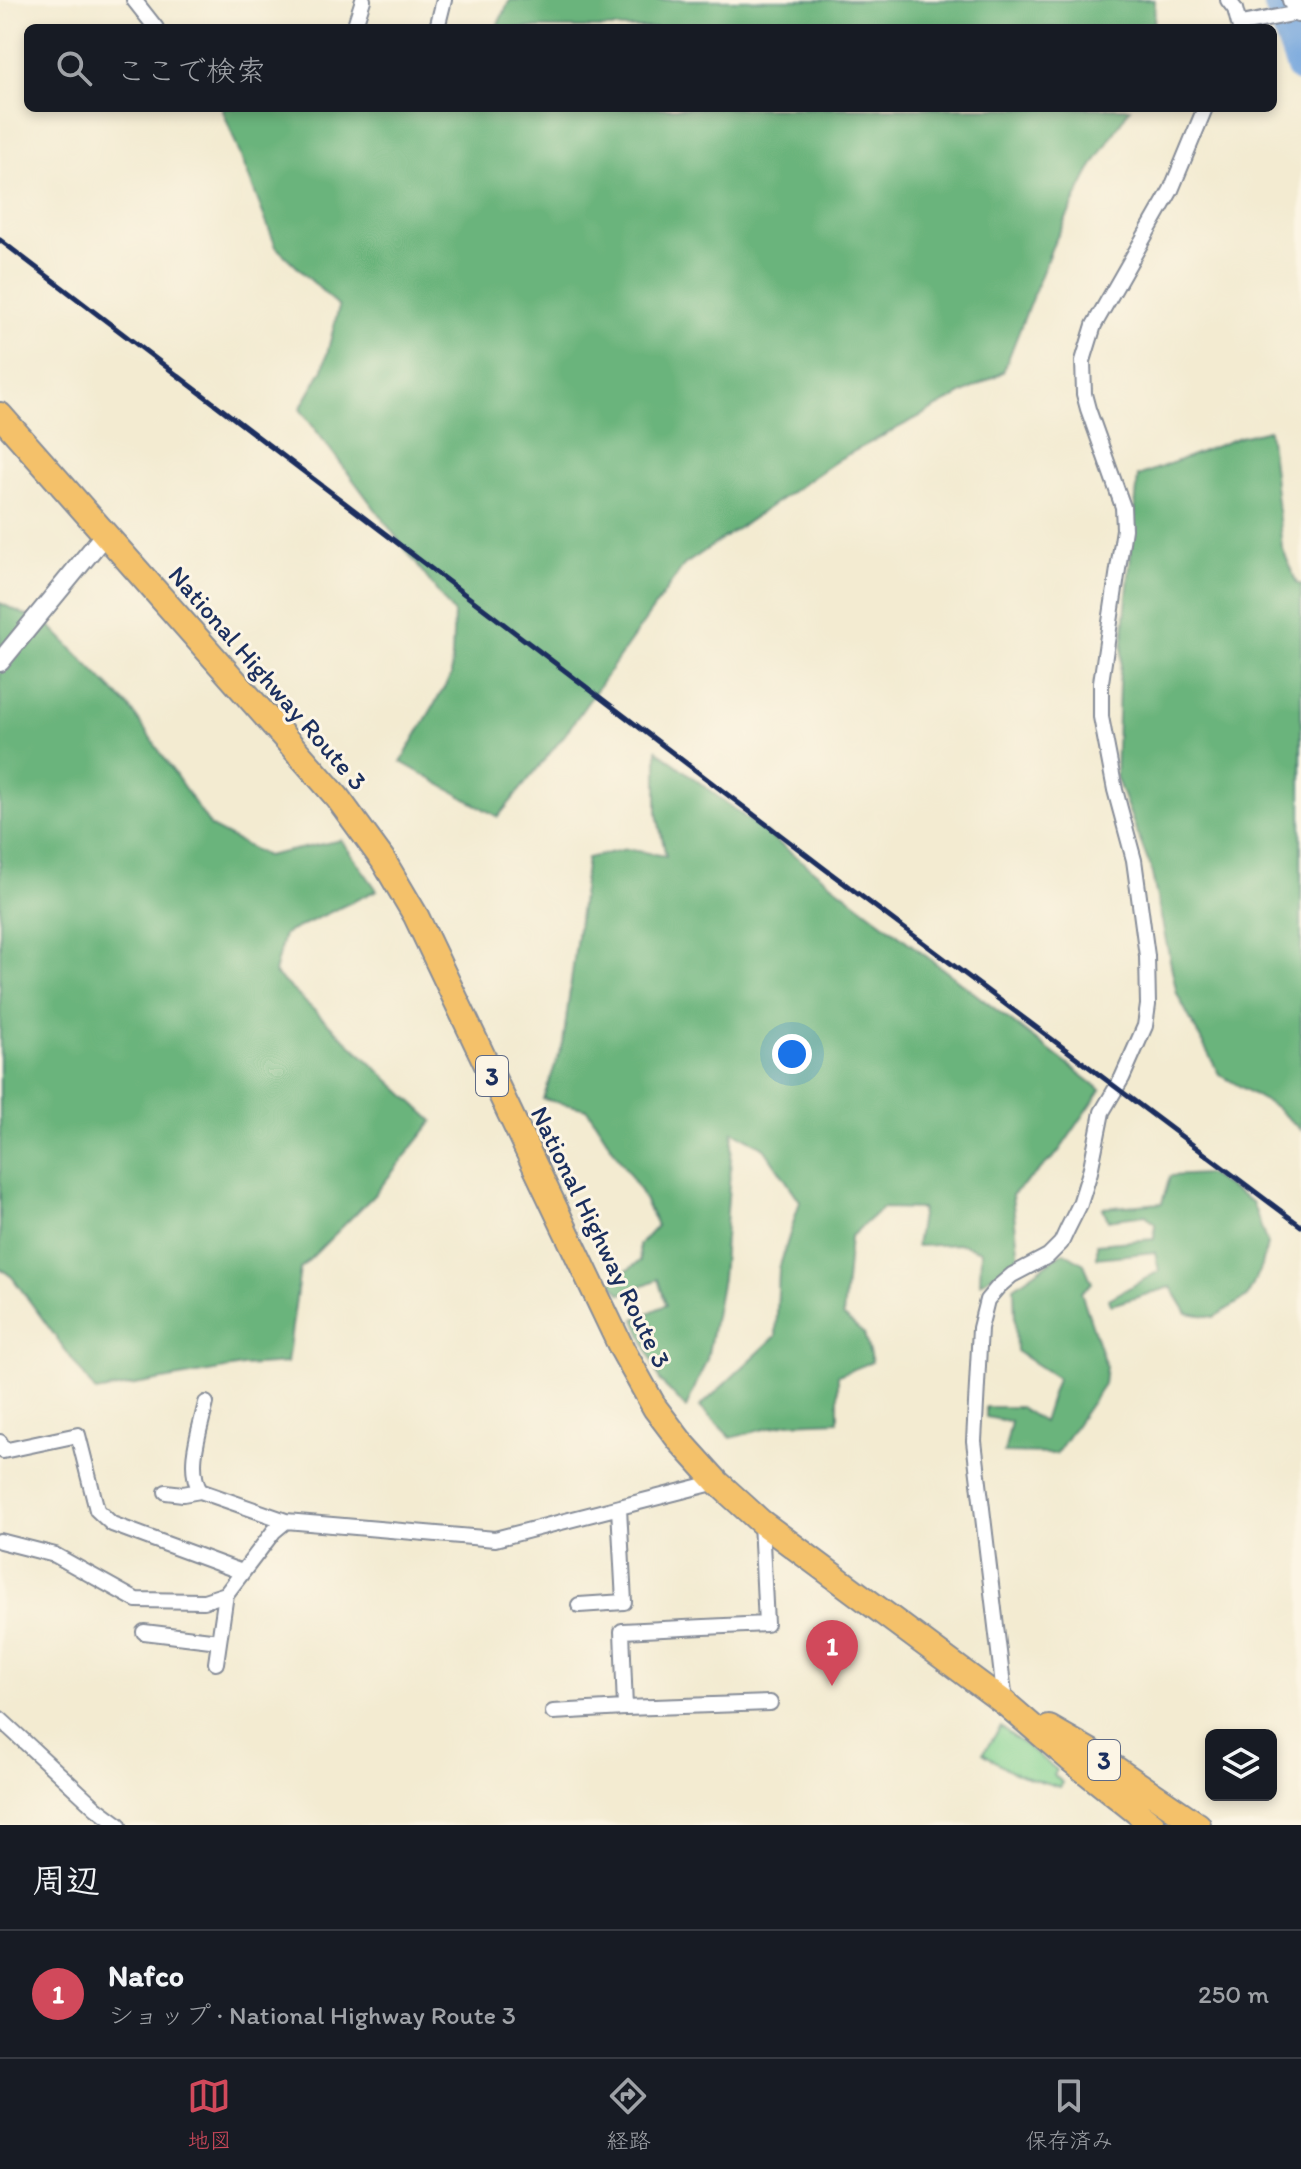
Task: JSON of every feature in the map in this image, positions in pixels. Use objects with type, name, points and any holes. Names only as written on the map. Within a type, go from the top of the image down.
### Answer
[{"type":"highway","name":"National Highway Route 3","points":[[0,415],[337,797],[383,860],[416,916],[627,1358],[655,1408],[717,1482],[761,1522],[1005,1703],[1153,1825]]},
{"type":"highway","name":"National Highway Route 3","points":[[1005,1703],[1091,1752],[1198,1825]]},
{"type":"street","points":[[134,0],[153,24]]},
{"type":"street","points":[[355,24],[363,0]]},
{"type":"street","points":[[438,24],[444,0]]},
{"type":"street","points":[[1228,0],[1240,24]]},
{"type":"street","points":[[1248,24],[1294,9]]},
{"type":"street","points":[[1005,1703],[974,1441],[980,1328],[987,1300],[992,1293],[1012,1275],[1048,1256],[1061,1243],[1080,1204],[1102,1112],[1122,1078],[1145,1026],[1148,1005],[1147,956],[1134,860],[1110,771],[1101,717],[1101,682],[1124,529],[1123,507],[1088,409],[1084,394],[1083,361],[1094,325],[1171,190],[1203,112]]},
{"type":"street","points":[[0,662],[105,534]]},
{"type":"street","points":[[200,1491],[193,1479],[196,1446],[206,1403]]},
{"type":"street","points":[[0,1442],[3,1451],[78,1435],[97,1510],[112,1524],[242,1572]]},
{"type":"street","points":[[166,1492],[183,1494],[200,1491],[286,1521],[495,1539],[717,1482]]},
{"type":"street","points":[[579,1605],[624,1602],[619,1508]]},
{"type":"street","points":[[216,1663],[226,1594],[274,1531],[286,1521]]},
{"type":"street","points":[[625,1708],[622,1631],[766,1624],[761,1522]]},
{"type":"street","points":[[0,1541],[55,1555],[136,1600],[204,1601],[226,1594]]},
{"type":"street","points":[[144,1632],[219,1641]]},
{"type":"street","points":[[553,1712],[770,1703]]},
{"type":"street","points":[[0,1719],[96,1808],[119,1825]]},
{"type":"green space","points":[[510,0],[1155,0],[1154,24],[498,24]]},
{"type":"green space","points":[[224,112],[1127,112],[1091,169],[1052,247],[1003,372],[841,458],[684,565],[564,736],[498,817],[401,762],[451,676],[454,614],[300,409],[323,369],[339,307],[276,247]]},
{"type":"green space","points":[[1269,430],[1282,547],[1297,584],[1301,584],[1301,1130],[1275,1107],[1219,1074],[1177,994],[1151,869],[1116,777],[1119,684],[1138,476],[1240,437]]},
{"type":"green space","points":[[0,603],[51,627],[130,708],[211,827],[266,856],[341,840],[377,890],[284,934],[274,973],[433,1121],[375,1194],[300,1269],[287,1363],[242,1366],[96,1392],[12,1277],[0,1268]]},
{"type":"green space","points":[[657,750],[1101,1090],[1057,1154],[1012,1195],[1019,1259],[980,1283],[981,1251],[961,1244],[916,1246],[922,1209],[882,1208],[850,1237],[843,1316],[864,1334],[872,1362],[838,1375],[838,1421],[787,1423],[731,1438],[700,1407],[776,1336],[779,1269],[800,1201],[763,1147],[733,1131],[722,1278],[707,1359],[686,1408],[660,1381],[635,1319],[666,1305],[658,1279],[621,1294],[611,1282],[640,1261],[639,1245],[657,1226],[639,1189],[587,1109],[543,1099],[563,1044],[587,858],[626,849],[666,856],[657,814]]},
{"type":"green space","points":[[1207,1174],[1252,1202],[1267,1244],[1262,1266],[1247,1297],[1214,1317],[1187,1313],[1171,1287],[1111,1305],[1109,1299],[1159,1271],[1155,1252],[1097,1258],[1097,1244],[1154,1239],[1155,1224],[1146,1215],[1108,1220],[1103,1208],[1162,1203],[1170,1176]]},
{"type":"green space","points":[[1064,1252],[1084,1264],[1092,1283],[1081,1292],[1106,1366],[1104,1384],[1056,1454],[1004,1453],[1011,1422],[986,1417],[986,1407],[1020,1407],[1043,1422],[1057,1378],[1016,1351],[1014,1287]]},
{"type":"green space","points":[[1001,1727],[1057,1770],[1054,1775],[1063,1783],[1060,1787],[1014,1773],[983,1753]]},
{"type":"waterway","points":[[1277,0],[1301,68]]},
{"type":"railway","points":[[0,240],[825,869],[1301,1226]]},
{"type":"place","name":"Nafco","points":[[832,1686]]}]
